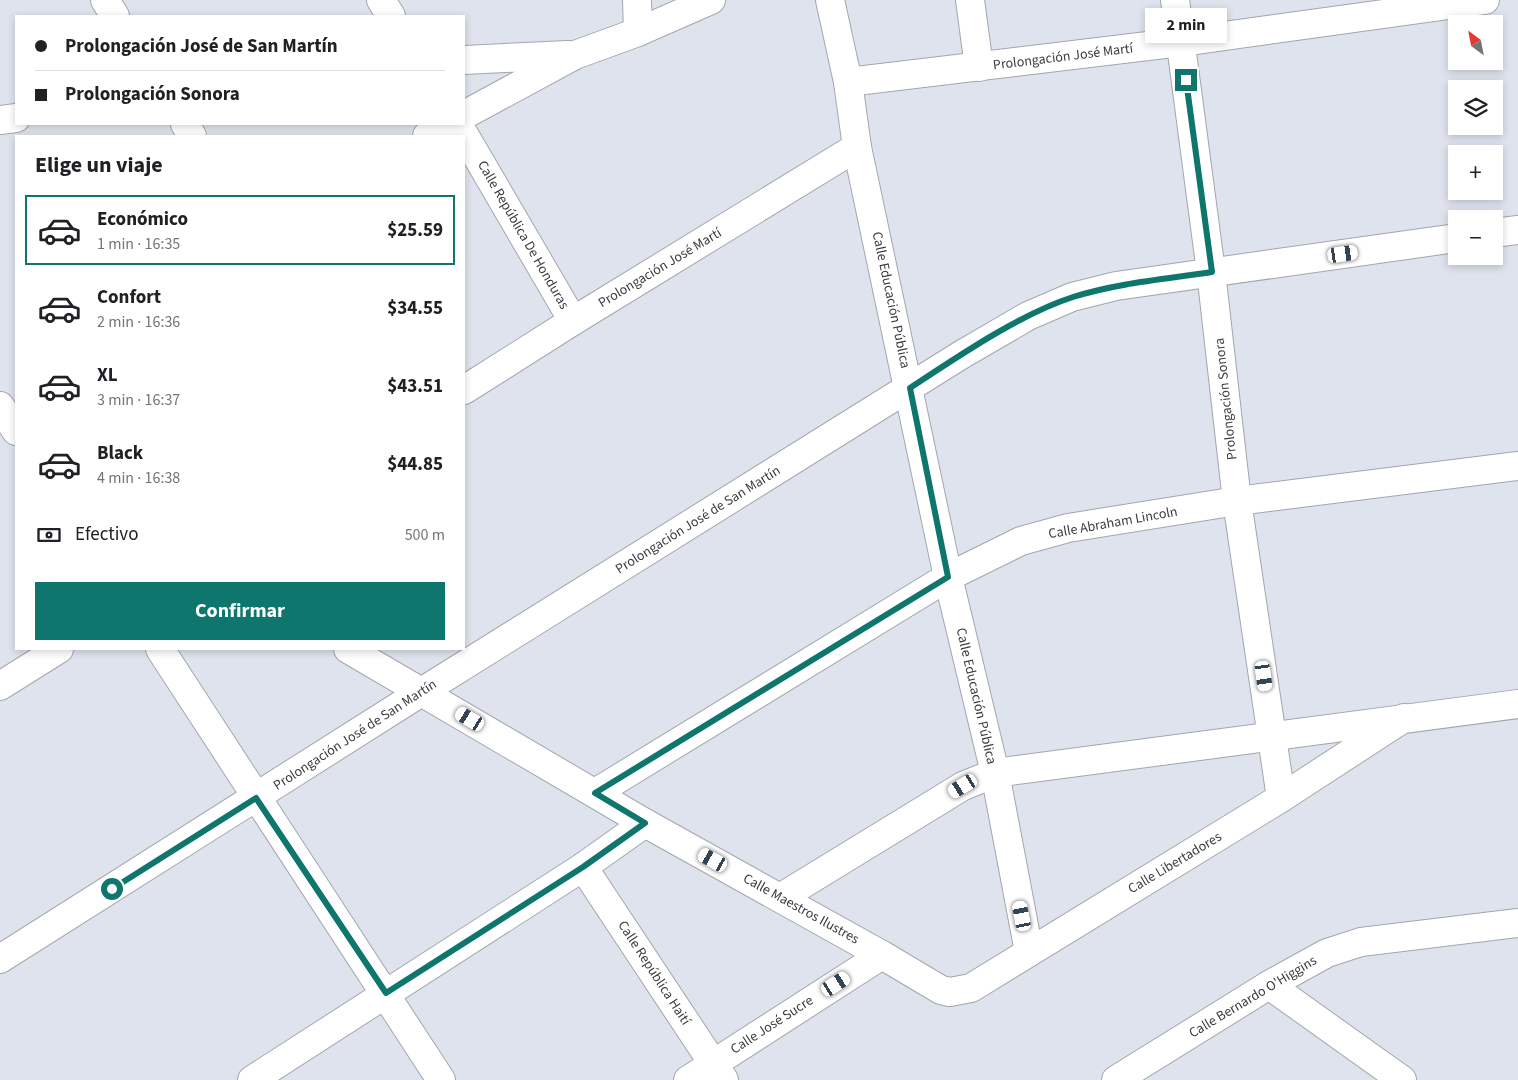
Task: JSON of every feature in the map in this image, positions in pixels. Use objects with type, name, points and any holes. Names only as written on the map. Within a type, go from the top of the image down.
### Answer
[{"type":"street","points":[[105,0],[114,15]]},
{"type":"street","points":[[381,0],[390,15]]},
{"type":"street","points":[[637,0],[638,32]]},
{"type":"street","points":[[465,114],[575,55],[638,32],[711,0]]},
{"type":"street","name":"Calle Educación Pública","points":[[830,0],[848,82],[858,148],[910,388],[948,577],[995,773],[1029,952]]},
{"type":"street","points":[[970,0],[979,67]]},
{"type":"street","name":"Prolongación Sonora","points":[[1175,0],[1212,272],[1238,501],[1281,798]]},
{"type":"street","name":"Prolongación José Martí","points":[[848,82],[1181,42],[1485,0]]},
{"type":"street","points":[[465,60],[575,55]]},
{"type":"street","points":[[0,120],[15,118]]},
{"type":"street","points":[[429,135],[446,125]]},
{"type":"street","name":"Calle República De Honduras","points":[[465,136],[573,320]]},
{"type":"street","name":"Prolongación José Martí","points":[[465,389],[573,320],[858,148]]},
{"type":"street","points":[[1503,232],[1518,230]]},
{"type":"street","name":"Prolongación José de San Martín","points":[[0,959],[423,691],[1028,316],[1072,297],[1116,286],[1448,239]]},
{"type":"street","points":[[0,399],[15,390]]},
{"type":"street","points":[[0,406],[15,428]]},
{"type":"street","name":"Calle Abraham Lincoln","points":[[595,793],[948,577],[1021,541],[1068,528],[1238,501],[1518,466]]},
{"type":"street","points":[[0,686],[57,650]]},
{"type":"street","points":[[161,650],[441,1080]]},
{"type":"street","name":"Calle Maestros Ilustres","points":[[350,650],[423,691],[645,823],[941,990]]},
{"type":"street","points":[[780,898],[963,786],[995,773],[1518,704]]},
{"type":"street","name":"Calle Libertadores","points":[[941,990],[950,992],[971,988],[1281,798],[1404,718]]},
{"type":"street","points":[[252,1080],[583,867],[645,823]]},
{"type":"street","name":"Calle República Haití","points":[[583,867],[719,1072]]},
{"type":"street","name":"Calle Bernardo O'Higgins","points":[[1116,1080],[1269,985],[1327,953],[1360,942],[1518,923]]},
{"type":"street","name":"Calle José Sucre","points":[[688,1080],[719,1072],[882,955]]},
{"type":"street","points":[[1269,985],[1402,1080]]},
{"type":"route","points":[[112,889],[256,798],[386,993],[583,867],[645,823],[595,793],[948,577],[910,388],[961,355],[1028,316],[1072,297],[1116,286],[1212,272],[1186,80]]}]
